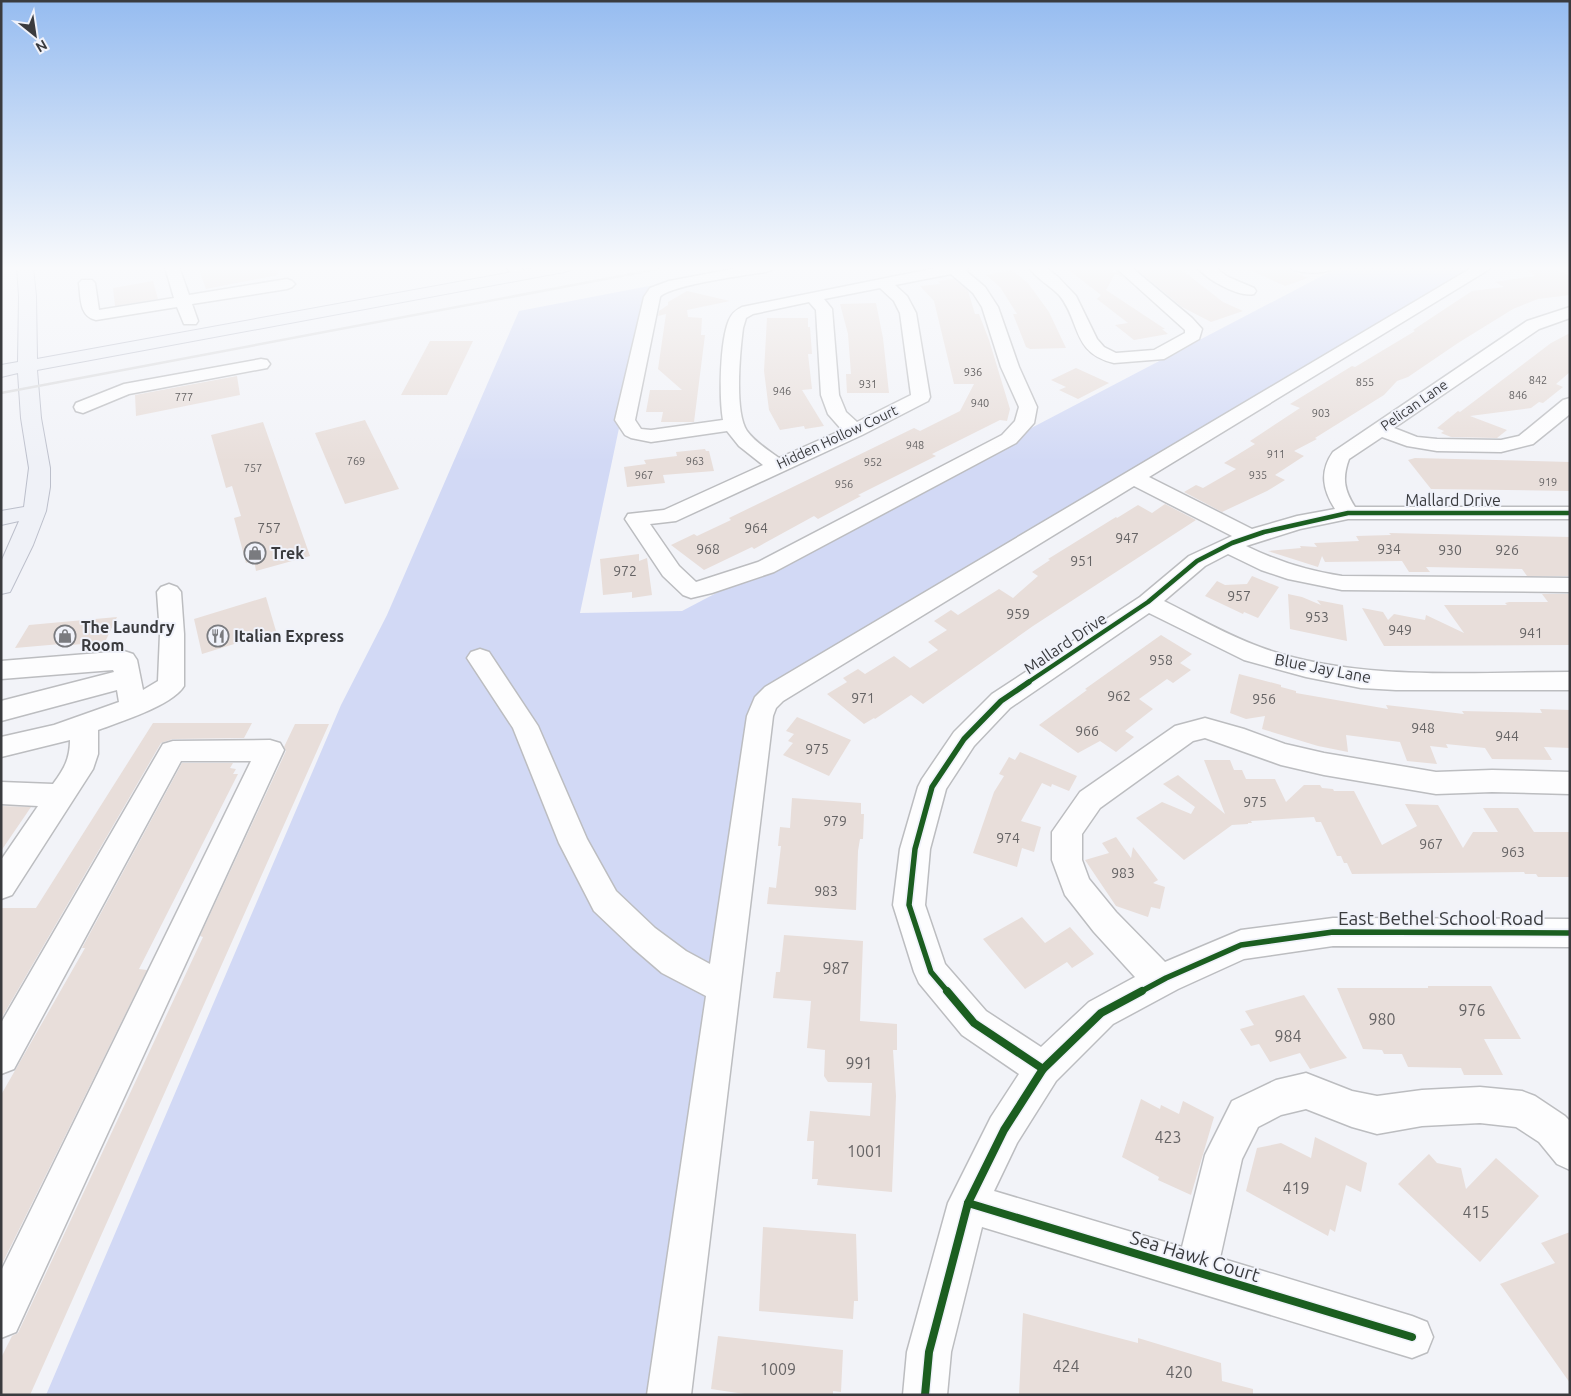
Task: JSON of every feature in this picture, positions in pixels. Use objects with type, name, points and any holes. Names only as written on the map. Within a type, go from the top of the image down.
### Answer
[{"type":"main road","points":[[1,586],[18,553],[35,512],[40,471],[32,426],[27,359],[27,332]]},
{"type":"main road","points":[[1,371],[27,359],[142,332]]},
{"type":"main road","points":[[1,356],[27,359],[148,332]]},
{"type":"main road","points":[[1,518],[35,512]]},
{"type":"street","points":[[644,332],[625,420],[629,431],[638,435],[650,436],[734,424]]},
{"type":"street","points":[[735,332],[730,399],[734,424],[750,446],[776,465]]},
{"type":"street","points":[[826,332],[830,395],[838,414],[855,430]]},
{"type":"street","name":"Hidden Hollow Court","points":[[911,332],[921,397],[855,430],[668,516],[636,519],[671,571],[691,590],[712,586],[766,567],[1009,439],[1024,423],[1028,407],[1010,367],[999,332]]},
{"type":"street","points":[[1085,332],[1098,351],[1114,358],[1158,355],[1193,335],[1193,332]]},
{"type":"street","points":[[669,1395],[760,716],[764,704],[774,694],[1375,332]]},
{"type":"street","name":"Pelican Lane","points":[[1348,513],[1336,494],[1332,474],[1340,456],[1522,332]]},
{"type":"street","points":[[83,407],[124,389],[262,364]]},
{"type":"street","points":[[1379,429],[1414,442],[1437,445],[1501,446],[1526,440],[1570,404]]},
{"type":"street","points":[[1134,478],[1239,541],[1278,569],[1310,579],[1342,583],[1570,585]]},
{"type":"street","name":"Mallard Drive","points":[[1043,1069],[974,1023],[931,972],[909,906],[915,849],[932,787],[964,739],[1002,701],[1148,602],[1197,561],[1239,541],[1297,523],[1348,513],[1570,513]]},
{"type":"street","points":[[1,747],[57,734],[137,705],[171,686],[172,634],[169,592]]},
{"type":"street","name":"Blue Jay Lane","points":[[1148,602],[1201,630],[1253,654],[1306,668],[1361,679],[1396,681],[1570,681]]},
{"type":"street","points":[[480,658],[525,726],[574,843],[605,901],[644,938],[674,962],[724,988]]},
{"type":"street","points":[[1,670],[124,660],[127,678],[137,705]]},
{"type":"street","points":[[1,711],[127,678]]},
{"type":"street","points":[[6,873],[62,796],[79,769],[84,754],[84,724]]},
{"type":"street","points":[[1161,981],[1105,922],[1076,886],[1067,860],[1067,832],[1090,800],[1185,733],[1205,728],[1234,736],[1281,754],[1324,764],[1436,783],[1492,781],[1570,783]]},
{"type":"street","points":[[1,1058],[174,751],[270,750],[1,1317]]},
{"type":"street","points":[[1,793],[62,796]]},
{"type":"street","name":"East Bethel School Road","points":[[925,1395],[929,1352],[968,1203],[1004,1130],[1043,1069],[1101,1013],[1161,981],[1241,945],[1333,932],[1570,933]]},
{"type":"street","points":[[1196,1272],[1224,1155],[1245,1114],[1276,1098],[1306,1091],[1352,1110],[1377,1114],[1422,1108],[1480,1106],[1522,1109],[1552,1129],[1570,1151]]},
{"type":"street","name":"Sea Hawk Court","points":[[968,1203],[1412,1337]]},
{"type":"shaded area","points":[[510,332],[639,332],[580,613],[682,611],[1215,332],[1367,332],[755,698],[652,1395],[46,1395],[341,705],[387,615]]},
{"type":"building","points":[[663,332],[701,332],[701,335],[705,335],[694,422],[661,422],[663,412],[646,412],[650,390],[682,390],[658,369]]},
{"type":"building","points":[[766,332],[810,332],[812,354],[808,354],[812,389],[802,390],[824,426],[805,429],[804,426],[780,430],[769,410],[764,371]]},
{"type":"building","points":[[848,332],[882,332],[889,393],[847,393],[846,374],[851,374]]},
{"type":"building","points":[[942,332],[986,332],[1010,409],[1007,421],[1000,420],[932,454],[936,456],[858,495],[861,496],[818,519],[814,516],[754,549],[752,547],[704,570],[671,545],[694,534],[697,536],[731,520],[729,518],[914,428],[920,431],[960,411],[974,384],[954,384]]},
{"type":"building","points":[[1020,332],[1059,332],[1066,348],[1030,349],[1026,347]]},
{"type":"building","points":[[1124,332],[1166,332],[1168,334],[1134,340]]},
{"type":"building","points":[[1413,332],[1476,332],[1408,377],[1397,381],[1384,395],[1315,438],[1317,439],[1294,451],[1304,456],[1275,475],[1285,480],[1267,491],[1222,512],[1184,492],[1196,485],[1203,488],[1236,469],[1224,463],[1255,444],[1250,441],[1300,408],[1290,404],[1352,366],[1355,367]]},
{"type":"building","points":[[1570,333],[1570,372],[1556,384],[1563,387],[1543,403],[1539,402],[1531,408],[1470,416],[1507,430],[1497,438],[1451,437],[1441,433],[1444,431],[1437,428],[1551,343]]},
{"type":"building","points":[[430,341],[473,341],[447,395],[401,395]]},
{"type":"building","points":[[1076,368],[1109,383],[1078,399],[1059,390],[1066,387],[1051,380]]},
{"type":"building","points":[[237,376],[240,395],[136,416],[135,395]]},
{"type":"building","points":[[365,420],[399,489],[345,504],[315,433]]},
{"type":"building","points":[[263,422],[310,556],[256,571],[254,560],[246,563],[234,518],[241,516],[232,486],[226,488],[211,435]]},
{"type":"building","points":[[705,449],[709,451],[714,471],[663,475],[665,483],[627,487],[624,467],[646,464],[644,460],[677,456],[676,452]]},
{"type":"building","points":[[1415,458],[1570,462],[1570,491],[1431,489],[1408,460]]},
{"type":"building","points":[[1165,504],[1196,520],[1033,626],[923,704],[911,695],[875,719],[864,724],[827,694],[847,682],[843,678],[858,669],[865,674],[894,656],[910,668],[938,650],[928,642],[947,630],[934,621],[951,610],[958,615],[999,589],[1013,598],[1038,576],[1032,572],[1050,560],[1048,559],[1138,505],[1152,513]]},
{"type":"building","points":[[1389,533],[1570,537],[1570,576],[1527,576],[1522,569],[1426,567],[1430,572],[1409,572],[1402,561],[1325,562],[1322,556],[1318,567],[1268,551],[1301,548],[1300,546],[1317,547],[1314,543],[1359,541],[1356,536],[1391,535]]},
{"type":"building","points":[[639,554],[639,561],[647,558],[652,595],[632,598],[632,592],[603,595],[600,559]]},
{"type":"building","points":[[1252,576],[1279,587],[1258,618],[1244,612],[1243,614],[1205,596],[1217,581],[1225,585],[1247,584]]},
{"type":"building","points":[[1288,594],[1302,597],[1321,605],[1317,600],[1343,605],[1347,641],[1290,629]]},
{"type":"building","points":[[1542,594],[1570,594],[1570,645],[1384,646],[1362,608],[1383,612],[1388,620],[1394,614],[1425,620],[1426,615],[1464,633],[1444,605],[1507,605],[1505,603],[1509,602],[1548,602]]},
{"type":"building","points":[[266,597],[276,631],[202,654],[194,619]]},
{"type":"building","name":"The Laundry Room","points":[[117,617],[105,642],[15,648],[29,625]]},
{"type":"building","points":[[1161,635],[1192,654],[1180,663],[1191,670],[1173,683],[1167,679],[1139,699],[1153,709],[1125,731],[1134,737],[1116,752],[1100,741],[1078,753],[1039,725],[1087,690],[1085,689]]},
{"type":"building","points":[[1239,674],[1281,685],[1281,687],[1296,691],[1296,693],[1388,709],[1386,705],[1464,714],[1462,711],[1542,713],[1540,709],[1570,710],[1570,748],[1544,747],[1552,760],[1492,759],[1485,748],[1446,744],[1448,748],[1430,746],[1437,764],[1407,761],[1400,742],[1346,735],[1348,752],[1318,746],[1262,729],[1265,716],[1246,719],[1230,713]]},
{"type":"building","points":[[797,717],[851,740],[829,776],[783,755],[793,743],[788,741],[794,734],[786,731]]},
{"type":"building","points":[[153,723],[252,723],[244,738],[173,739],[161,743],[1,1019],[1,908],[36,908]]},
{"type":"building","points":[[295,724],[329,724],[30,1395],[1,1395],[1,1358],[12,1336],[18,1333],[203,937],[200,936],[286,751],[284,747]]},
{"type":"building","points":[[1020,752],[1077,776],[1069,791],[1052,784],[1051,787],[1042,783],[1021,821],[1041,827],[1034,852],[1022,848],[1017,867],[973,853],[994,792],[1004,776],[999,774],[1009,757],[1015,760]]},
{"type":"building","points":[[1204,760],[1230,760],[1234,770],[1242,770],[1246,779],[1275,779],[1286,802],[1304,785],[1320,785],[1322,788],[1333,789],[1334,791],[1354,791],[1382,845],[1417,826],[1405,804],[1438,805],[1463,848],[1473,832],[1498,832],[1483,808],[1518,808],[1534,832],[1570,832],[1570,877],[1538,877],[1536,874],[1525,874],[1524,872],[1352,874],[1347,863],[1344,863],[1341,856],[1337,856],[1321,822],[1316,822],[1314,817],[1251,821],[1252,823],[1248,824],[1232,825],[1184,860],[1136,818],[1162,802],[1191,814],[1195,807],[1163,784],[1178,775],[1225,814]]},
{"type":"building","points":[[182,763],[233,763],[230,768],[236,769],[233,774],[238,774],[139,969],[147,970],[1,1266],[1,1095],[85,948],[82,948]]},
{"type":"building","points":[[792,798],[861,803],[861,814],[864,814],[863,839],[860,839],[858,851],[856,910],[767,904],[769,887],[776,888],[781,846],[778,846],[780,827],[790,828]]},
{"type":"building","points":[[1,806],[31,807],[1,851]]},
{"type":"building","points":[[1116,837],[1131,858],[1133,847],[1158,880],[1153,883],[1165,887],[1160,909],[1151,907],[1148,917],[1116,906],[1085,860],[1109,853],[1102,843]]},
{"type":"building","points":[[1022,917],[1045,943],[1070,927],[1094,954],[1072,968],[1067,962],[1025,989],[983,939]]},
{"type":"building","points":[[784,935],[863,941],[860,1021],[897,1024],[897,1050],[893,1050],[896,1096],[892,1192],[817,1185],[818,1179],[812,1179],[814,1141],[807,1141],[810,1111],[870,1116],[872,1083],[828,1082],[824,1076],[825,1050],[807,1048],[811,1001],[773,998],[776,972],[780,972]]},
{"type":"building","points":[[1428,986],[1491,986],[1521,1039],[1484,1039],[1503,1075],[1464,1075],[1461,1068],[1408,1067],[1402,1054],[1384,1054],[1382,1050],[1363,1049],[1337,988],[1428,988]]},
{"type":"building","points":[[1304,995],[1347,1058],[1310,1069],[1300,1053],[1270,1062],[1259,1044],[1251,1046],[1240,1029],[1254,1025],[1245,1011]]},
{"type":"building","points":[[1141,1099],[1160,1109],[1161,1105],[1179,1114],[1183,1101],[1214,1117],[1191,1195],[1158,1180],[1159,1177],[1122,1157]]},
{"type":"building","points":[[1315,1137],[1367,1163],[1361,1192],[1346,1185],[1335,1232],[1330,1229],[1328,1236],[1246,1191],[1257,1148],[1281,1143],[1311,1158]]},
{"type":"building","points":[[1429,1154],[1437,1163],[1461,1168],[1466,1189],[1496,1158],[1539,1196],[1480,1262],[1398,1184]]},
{"type":"building","points":[[763,1227],[856,1234],[858,1301],[854,1301],[853,1319],[759,1311]]},
{"type":"building","points":[[1570,1232],[1570,1383],[1500,1284],[1555,1263],[1541,1243]]},
{"type":"building","points":[[1023,1313],[1138,1343],[1138,1338],[1221,1363],[1222,1381],[1253,1389],[1253,1395],[1019,1395]]},
{"type":"building","points":[[718,1336],[843,1350],[841,1392],[833,1391],[833,1395],[751,1395],[711,1389]]},
{"type":"railway","points":[[1,393],[324,332]]},
{"type":"cycle path","points":[[1043,1069],[974,1023],[931,972],[909,905],[915,849],[932,787],[964,739],[1001,701],[1148,602],[1197,561],[1232,543],[1297,523],[1348,513],[1570,513]]},
{"type":"cycle path","points":[[925,1395],[929,1352],[968,1203],[1004,1130],[1043,1069],[1101,1013],[1166,978],[1241,945],[1333,932],[1570,933]]},
{"type":"cycle path","points":[[968,1203],[1412,1337]]},
{"type":"place","name":"Trek","points":[[255,553]]},
{"type":"place","name":"The Laundry Room","points":[[65,636]]},
{"type":"place","name":"Italian Express","points":[[218,636]]}]
